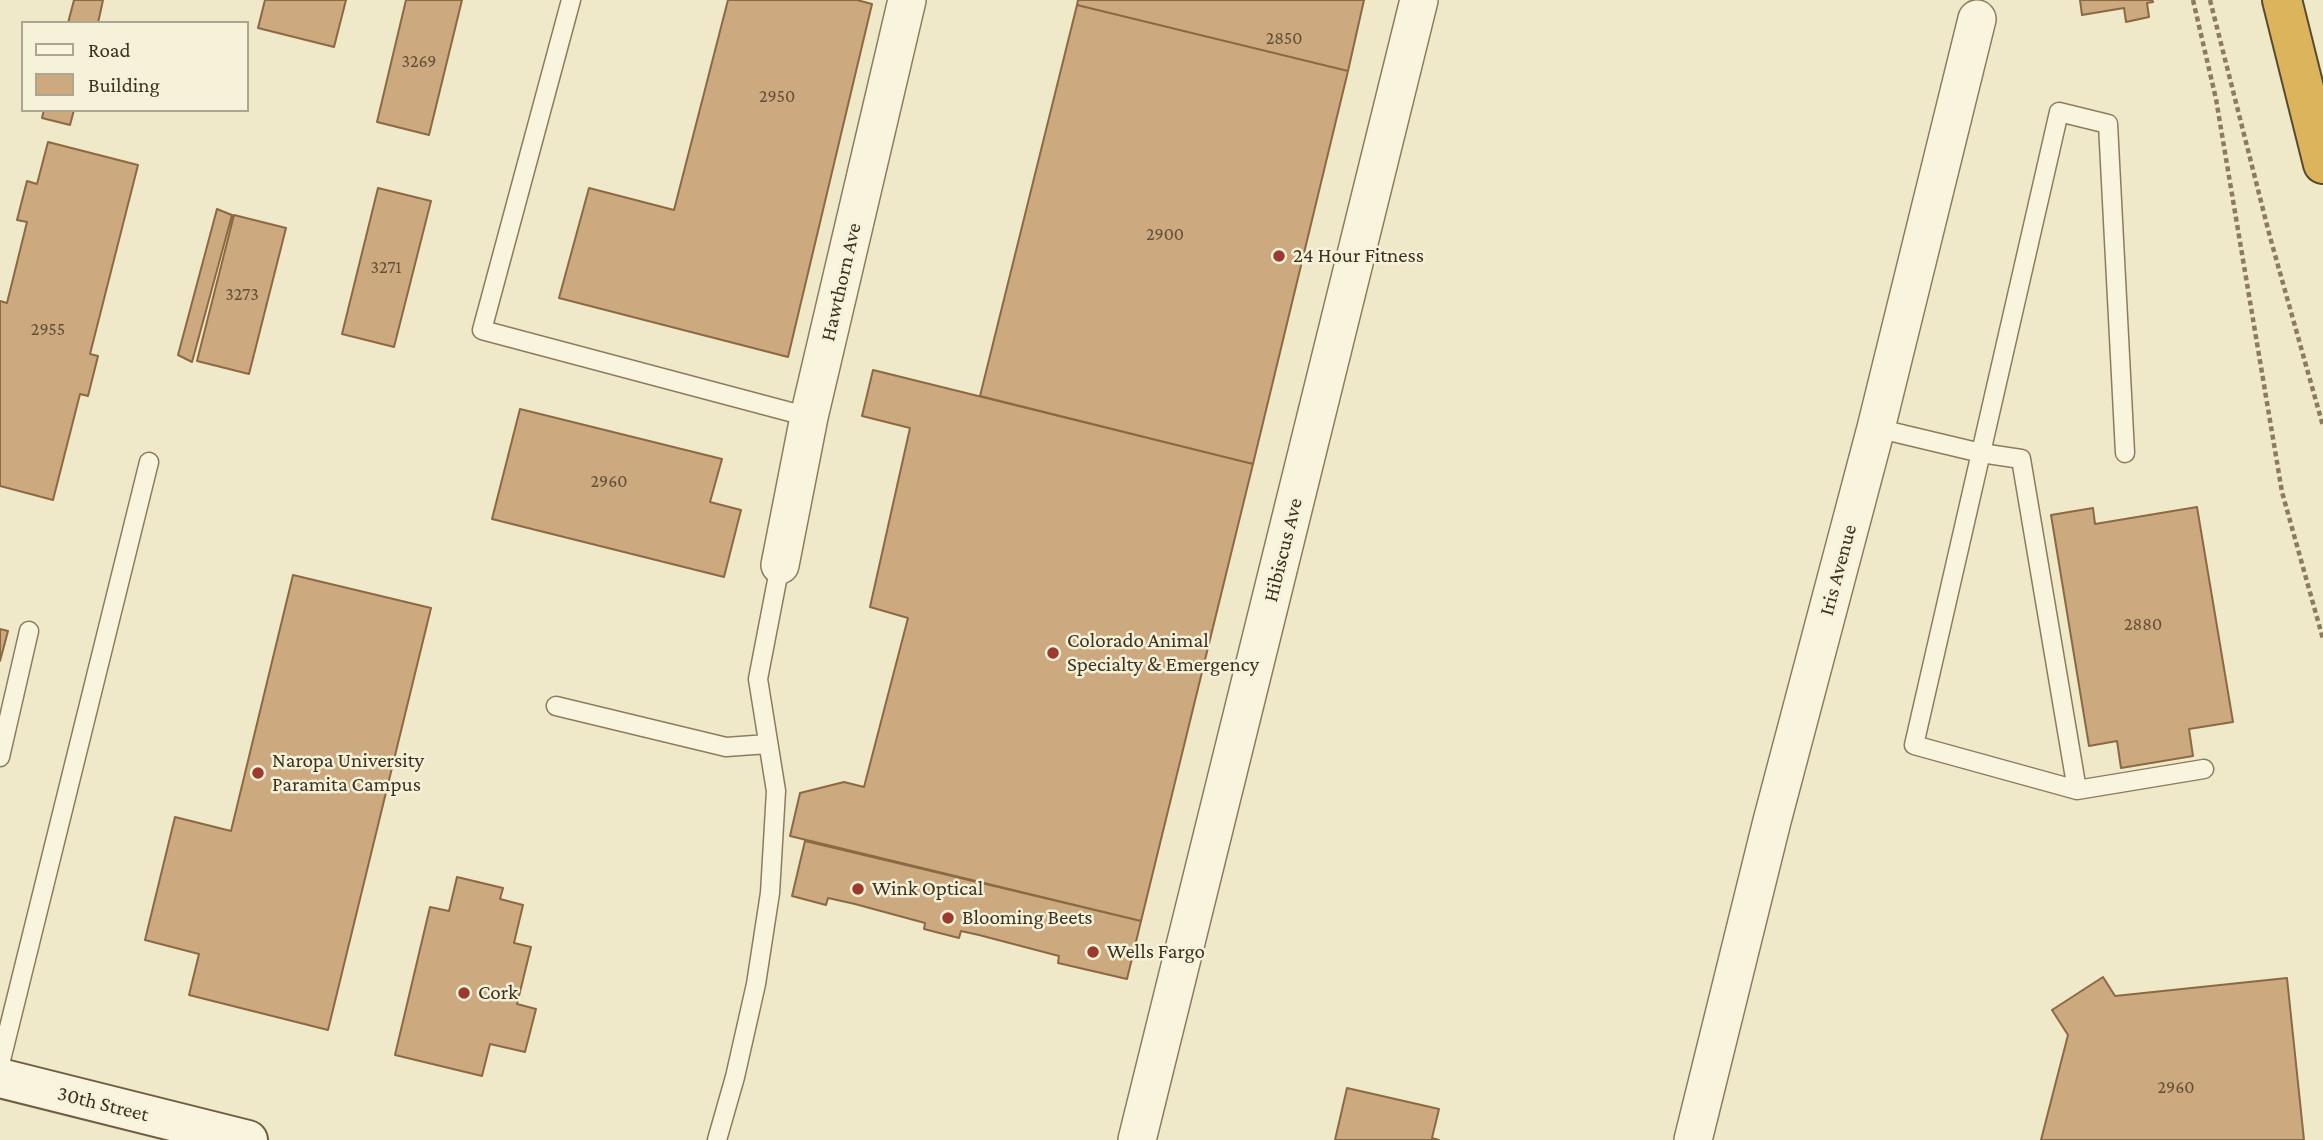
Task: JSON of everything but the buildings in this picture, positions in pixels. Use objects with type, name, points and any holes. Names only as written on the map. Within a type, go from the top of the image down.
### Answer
[{"type":"highway","points":[[2282,0],[2323,164]]},
{"type":"main road","name":"30th Street","points":[[0,1078],[248,1140]]},
{"type":"street","name":"Hawthorn Ave","points":[[779,565],[809,417],[907,0]]},
{"type":"street","name":"Hibiscus Ave","points":[[1137,1140],[1419,0]]},
{"type":"street","name":"Iris Avenue","points":[[1693,1140],[1772,821],[1876,428],[1980,9]]},
{"type":"lane","points":[[571,0],[482,330],[809,417]]},
{"type":"lane","points":[[2125,453],[2108,124],[2059,112],[1914,745],[2077,790],[2204,769]]},
{"type":"lane","points":[[1876,428],[1980,453],[2021,459],[2077,790]]},
{"type":"lane","points":[[0,1064],[149,462]]},
{"type":"lane","points":[[717,1140],[735,1077],[756,984],[770,893],[776,791],[758,679],[779,565]]},
{"type":"lane","points":[[0,757],[29,631]]},
{"type":"lane","points":[[556,706],[726,747],[768,744]]},
{"type":"path","points":[[2193,0],[2216,99],[2282,492],[2323,639]]},
{"type":"path","points":[[2210,0],[2270,237],[2323,426]]},
{"type":"place","name":"24 Hour Fitness","points":[[1279,256]]},
{"type":"place","name":"Colorado Animal Specialty & Emergency","points":[[1053,653]]},
{"type":"place","name":"Naropa University Paramita Campus","points":[[258,773]]},
{"type":"place","name":"Wink Optical","points":[[858,889]]},
{"type":"place","name":"Blooming Beets","points":[[948,918]]},
{"type":"place","name":"Wells Fargo","points":[[1093,952]]},
{"type":"place","name":"Cork","points":[[464,993]]}]
